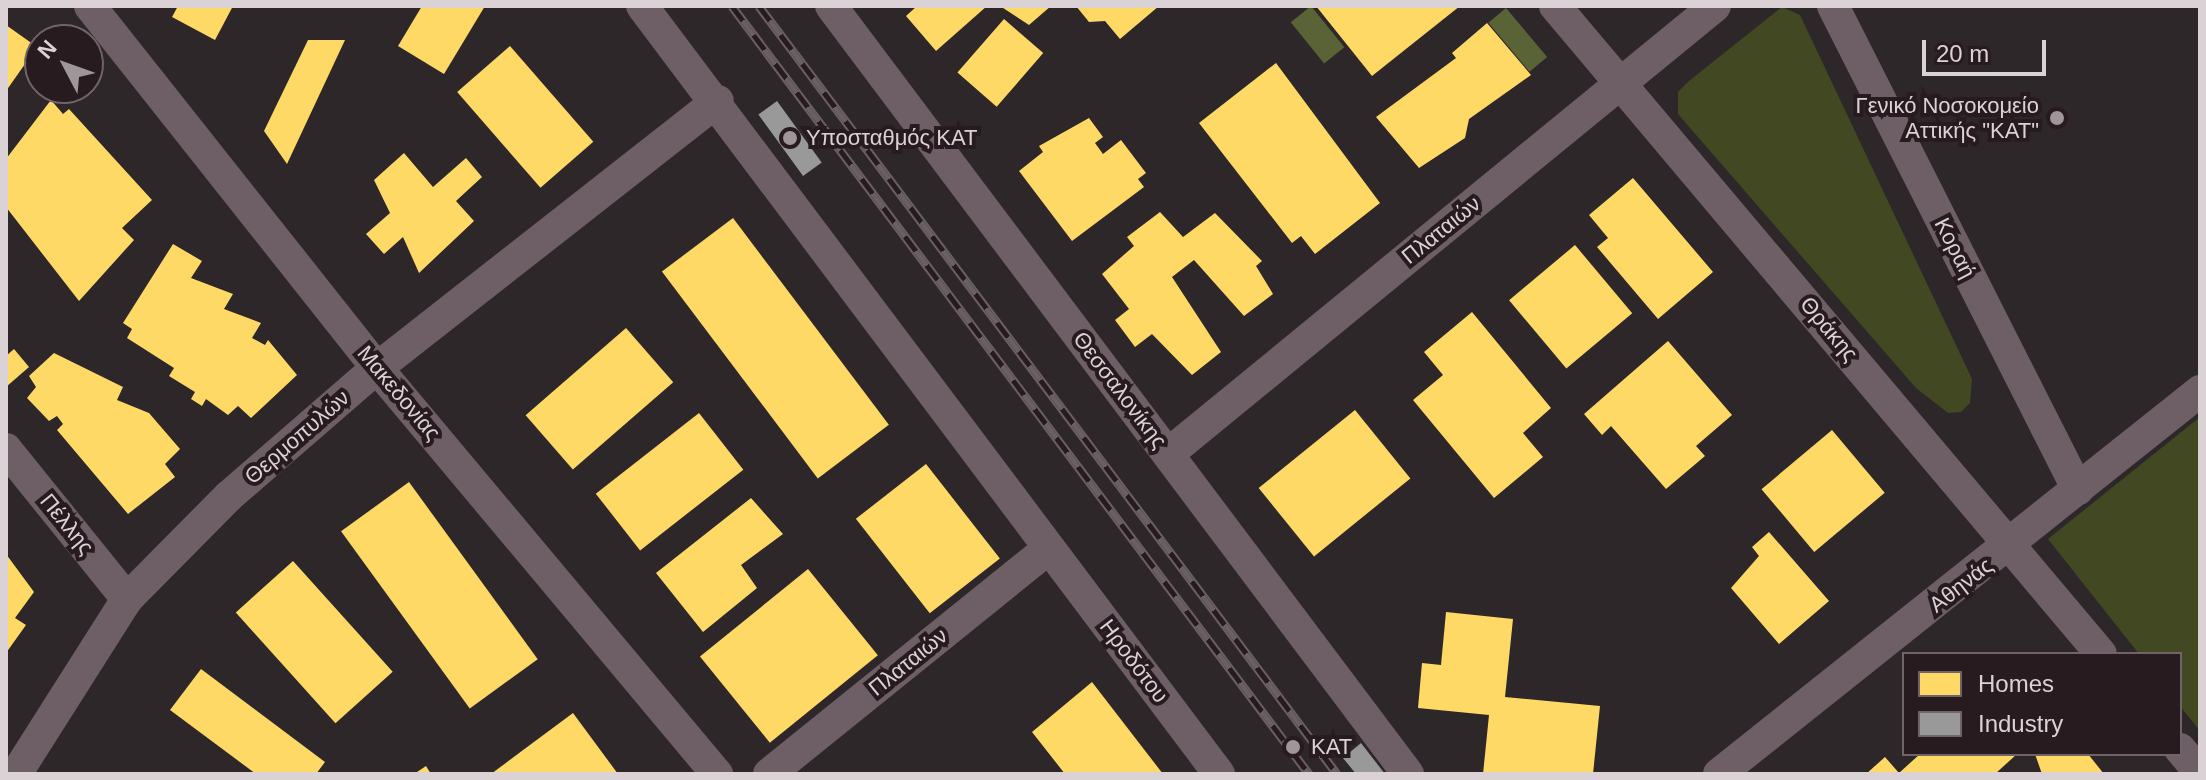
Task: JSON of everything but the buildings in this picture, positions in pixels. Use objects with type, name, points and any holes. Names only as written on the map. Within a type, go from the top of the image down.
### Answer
[{"type":"street","name":"Μακεδονίας","points":[[90,6],[377,368],[717,774]]},
{"type":"street","points":[[642,6],[718,101],[1047,550]]},
{"type":"street","name":"Θεσσαλονίκης","points":[[831,6],[1408,774]]},
{"type":"street","name":"Θράκης","points":[[1555,6],[2099,652]]},
{"type":"street","name":"Πλαταιών","points":[[1168,454],[1715,6]]},
{"type":"street","name":"Κοραή","points":[[1833,6],[2078,490]]},
{"type":"street","name":"Θερμοπυλών","points":[[16,774],[127,599],[229,496],[377,368],[718,101]]},
{"type":"street","name":"Αθηνάς","points":[[1719,774],[2011,546],[2200,391]]},
{"type":"street","name":"Πέλλης","points":[[6,449],[127,599]]},
{"type":"street","name":"Πλαταιών","points":[[769,774],[1047,550]]},
{"type":"street","name":"Ηροδότου","points":[[1047,550],[1219,774]]},
{"type":"street","points":[[2182,751],[2200,773]]},
{"type":"shaded area","points":[[1311,6],[1344,47],[1324,64],[1291,22]]},
{"type":"shaded area","points":[[1782,7],[1800,15],[1972,379],[1970,403],[1961,412],[1948,413],[1916,388],[1678,114],[1678,92]]},
{"type":"shaded area","points":[[1506,8],[1547,57],[1530,72],[1488,23]]},
{"type":"shaded area","points":[[2200,417],[2200,731],[2182,708],[2182,652],[2137,652],[2048,539]]},
{"type":"railway","points":[[732,6],[1309,774]]},
{"type":"railway","points":[[759,6],[1337,774]]},
{"type":"place","name":"Γενικό Νοσοκομείο Αττικής \"ΚΑΤ\"","points":[[2057,118]]},
{"type":"place","name":"Υποσταθμός ΚΑΤ","points":[[790,138]]},
{"type":"place","name":"ΚΑΤ","points":[[1293,747]]}]
